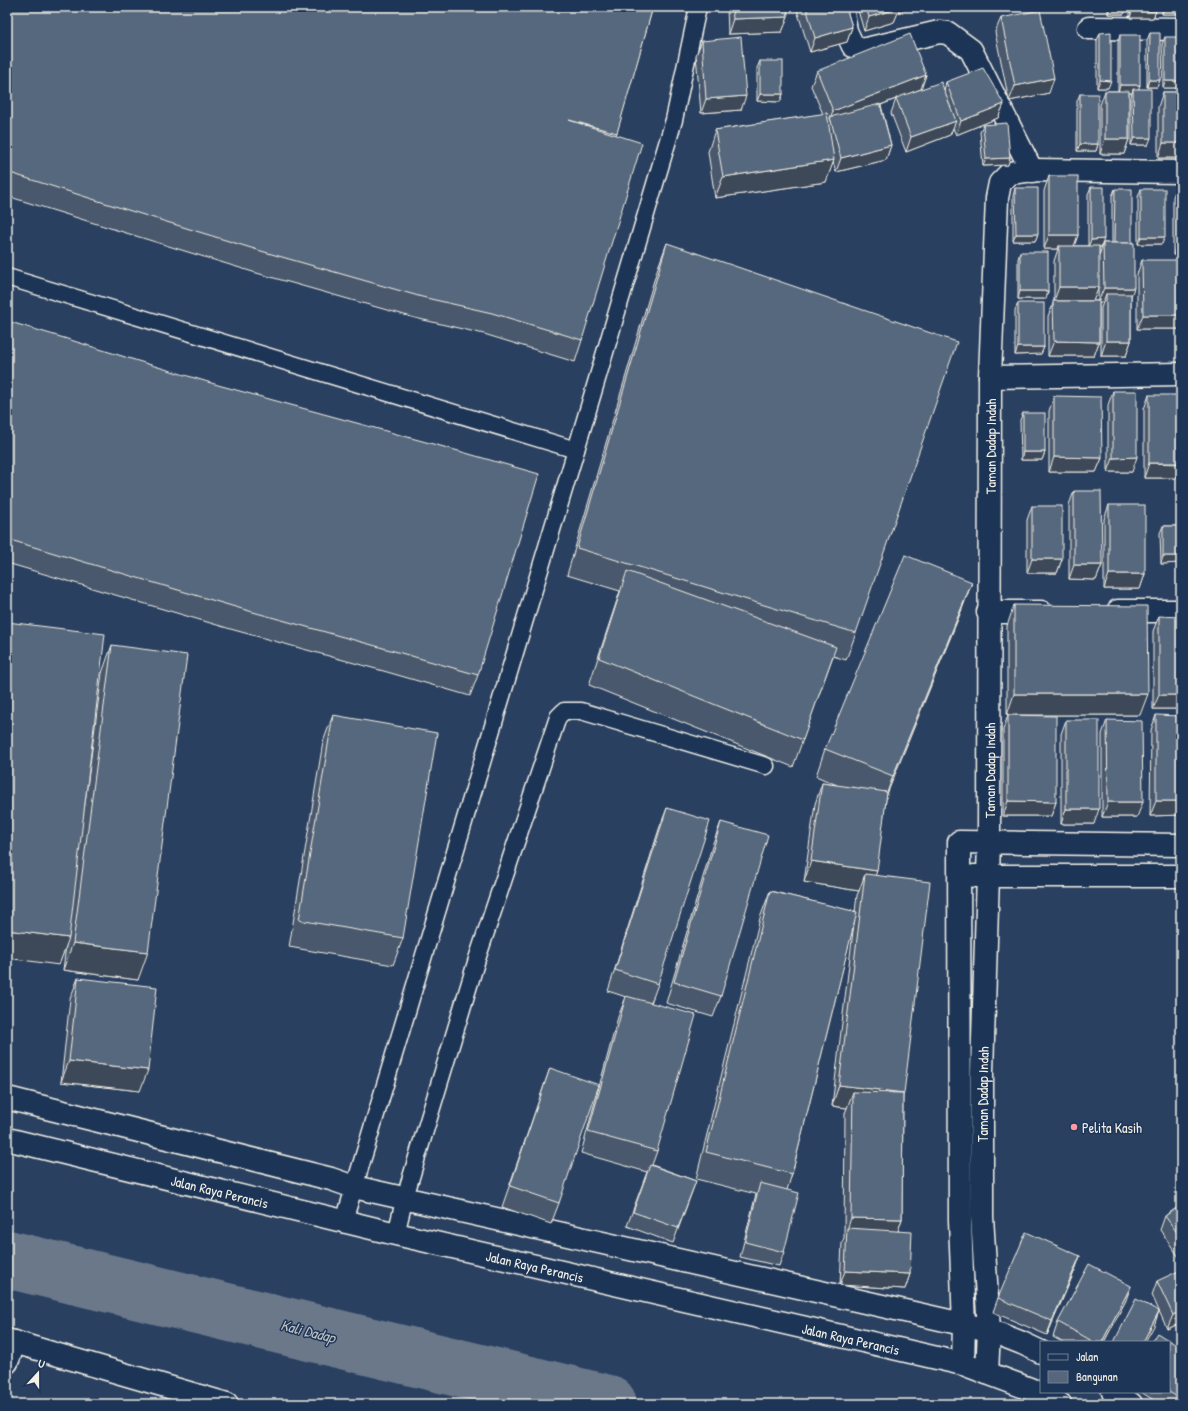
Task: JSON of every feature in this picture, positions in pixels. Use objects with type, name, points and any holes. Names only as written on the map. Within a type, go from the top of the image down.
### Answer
[{"type":"street","points":[[842,7],[846,30],[852,46],[862,50],[939,32],[948,33],[971,50],[1032,171],[1181,172]]},
{"type":"street","points":[[1089,28],[1181,29]]},
{"type":"street","name":"Taman Dadap Indah","points":[[987,1373],[989,1330],[982,1217],[982,1072],[989,842],[988,612],[990,377],[997,198],[1000,183],[1010,173],[1032,171]]},
{"type":"street","points":[[990,377],[1181,374]]},
{"type":"street","points":[[1096,611],[1181,611]]},
{"type":"street","points":[[988,612],[1058,612]]},
{"type":"street","name":"Taman Dadap Indah","points":[[963,1364],[964,1325],[960,1220],[959,842],[989,842]]},
{"type":"street","points":[[989,842],[1181,845]]},
{"type":"street","points":[[960,876],[1181,876]]},
{"type":"street","points":[[7,1098],[324,1178],[354,1187],[405,1197],[989,1330],[1040,1352]]},
{"type":"street","name":"Jalan Raya Perancis","points":[[7,1139],[396,1234],[963,1364],[1030,1389],[1060,1404]]},
{"type":"street","points":[[960,1220],[982,1217]]},
{"type":"street","points":[[7,1362],[11,1341],[227,1404]]},
{"type":"street","points":[[1114,1393],[1131,1404]]},
{"type":"lane","points":[[344,1221],[674,120],[698,7]]},
{"type":"lane","points":[[7,277],[576,450]]},
{"type":"lane","points":[[396,1234],[405,1197],[477,959],[558,717],[564,711],[581,711],[766,766]]},
{"type":"building","points":[[7,7],[653,7],[617,133],[569,120],[642,143],[582,340],[492,313],[422,297],[261,251],[7,172]]},
{"type":"building","points":[[732,7],[787,7],[788,17],[733,19]]},
{"type":"building","points":[[806,7],[846,7],[852,27],[815,38]]},
{"type":"building","points":[[866,7],[900,7],[900,8],[869,17]]},
{"type":"building","points":[[1132,7],[1156,7],[1156,11],[1132,11]]},
{"type":"building","points":[[1040,10],[1054,78],[1015,86],[1001,18]]},
{"type":"building","points":[[1111,32],[1111,81],[1100,80],[1100,33]]},
{"type":"building","points":[[1150,33],[1160,33],[1160,80],[1149,80]]},
{"type":"building","points":[[910,34],[926,75],[833,111],[817,71]]},
{"type":"building","points":[[1120,35],[1140,35],[1140,85],[1120,85]]},
{"type":"building","points":[[741,37],[746,96],[706,99],[702,41]]},
{"type":"building","points":[[1165,37],[1181,37],[1181,81],[1165,81]]},
{"type":"building","points":[[760,61],[783,61],[783,94],[760,94]]},
{"type":"building","points":[[983,68],[1004,104],[961,121],[946,82]]},
{"type":"building","points":[[941,82],[956,121],[911,137],[896,98]]},
{"type":"building","points":[[1133,89],[1151,89],[1151,138],[1134,138]]},
{"type":"building","points":[[1105,91],[1129,91],[1129,139],[1105,139]]},
{"type":"building","points":[[1163,92],[1181,92],[1181,143],[1163,143]]},
{"type":"building","points":[[1080,94],[1098,94],[1098,144],[1080,144]]},
{"type":"building","points":[[880,104],[891,145],[841,158],[830,117]]},
{"type":"building","points":[[827,113],[834,160],[723,177],[715,130]]},
{"type":"building","points":[[1007,123],[1010,158],[986,159],[983,125]]},
{"type":"building","points":[[1049,176],[1078,176],[1078,235],[1049,235]]},
{"type":"building","points":[[1178,183],[1181,183],[1181,241],[1178,241]]},
{"type":"building","points":[[1091,187],[1104,187],[1104,239],[1091,240]]},
{"type":"building","points":[[1015,188],[1038,188],[1038,234],[1016,234]]},
{"type":"building","points":[[1115,189],[1132,189],[1132,243],[1114,243]]},
{"type":"building","points":[[1141,189],[1165,189],[1165,237],[1141,237]]},
{"type":"building","points":[[667,243],[957,342],[856,633],[577,548]]},
{"type":"building","points":[[1103,243],[1134,243],[1134,288],[1104,288]]},
{"type":"building","points":[[1059,246],[1099,246],[1099,287],[1059,287]]},
{"type":"building","points":[[1020,252],[1048,252],[1048,291],[1020,291]]},
{"type":"building","points":[[1142,260],[1181,260],[1181,315],[1143,315]]},
{"type":"building","points":[[1106,294],[1131,294],[1131,341],[1106,341]]},
{"type":"building","points":[[1053,301],[1099,301],[1099,342],[1054,341]]},
{"type":"building","points":[[1018,303],[1044,303],[1044,347],[1018,347]]},
{"type":"building","points":[[7,321],[218,385],[539,474],[478,675],[242,609],[7,539]]},
{"type":"building","points":[[1113,391],[1137,391],[1137,457],[1113,458]]},
{"type":"building","points":[[1149,395],[1181,395],[1181,463],[1149,463]]},
{"type":"building","points":[[1054,396],[1101,397],[1102,458],[1054,457]]},
{"type":"building","points":[[1023,413],[1045,413],[1045,452],[1023,452]]},
{"type":"building","points":[[1074,491],[1101,491],[1102,565],[1074,565]]},
{"type":"building","points":[[1109,505],[1145,505],[1145,574],[1109,574]]},
{"type":"building","points":[[1032,506],[1062,506],[1062,559],[1032,559]]},
{"type":"building","points":[[1163,526],[1181,526],[1181,556],[1163,556]]},
{"type":"building","points":[[905,555],[972,582],[893,776],[825,749]]},
{"type":"building","points":[[627,571],[836,647],[803,740],[599,658]]},
{"type":"building","points":[[1014,605],[1147,606],[1148,694],[1014,694]]},
{"type":"building","points":[[1159,616],[1181,617],[1181,695],[1159,695]]},
{"type":"building","points":[[7,622],[105,634],[69,938],[7,930]]},
{"type":"building","points":[[112,645],[187,655],[148,952],[73,943]]},
{"type":"building","points":[[333,715],[437,733],[403,938],[299,920]]},
{"type":"building","points":[[1008,715],[1056,716],[1056,802],[1008,801]]},
{"type":"building","points":[[1156,715],[1181,716],[1181,801],[1156,801]]},
{"type":"building","points":[[1066,720],[1099,720],[1099,809],[1066,809]]},
{"type":"building","points":[[1107,720],[1142,721],[1143,802],[1108,802]]},
{"type":"building","points":[[822,783],[887,792],[877,871],[811,861]]},
{"type":"building","points":[[667,808],[710,821],[658,984],[615,970]]},
{"type":"building","points":[[721,822],[768,835],[721,996],[674,982]]},
{"type":"building","points":[[865,874],[930,882],[904,1093],[839,1085]]},
{"type":"building","points":[[770,891],[857,912],[792,1174],[706,1152]]},
{"type":"building","points":[[78,978],[157,987],[148,1070],[69,1061]]},
{"type":"building","points":[[626,996],[696,1015],[657,1151],[588,1132]]},
{"type":"building","points":[[550,1068],[599,1085],[559,1203],[510,1186]]},
{"type":"building","points":[[853,1092],[903,1093],[902,1219],[851,1218]]},
{"type":"building","points":[[650,1165],[696,1181],[678,1228],[633,1212]]},
{"type":"building","points":[[760,1183],[799,1193],[784,1252],[745,1242]]},
{"type":"building","points":[[1181,1205],[1181,1238],[1165,1216]]},
{"type":"building","points":[[847,1228],[912,1232],[910,1274],[845,1271]]},
{"type":"building","points":[[1026,1232],[1080,1256],[1052,1321],[998,1298]]},
{"type":"building","points":[[1089,1264],[1131,1286],[1103,1341],[1092,1341],[1058,1322]]},
{"type":"building","points":[[1181,1270],[1181,1311],[1173,1315],[1157,1281]]},
{"type":"building","points":[[1136,1299],[1159,1311],[1144,1341],[1115,1341]]},
{"type":"building","points":[[1157,1333],[1170,1341],[1152,1341]]},
{"type":"building","points":[[1170,1341],[1181,1348],[1181,1399],[1170,1393]]},
{"type":"waterway","name":"Kali Dadap","points":[[7,1259],[608,1404]]},
{"type":"place","name":"Pelita Kasih","points":[[1074,1127]]}]
